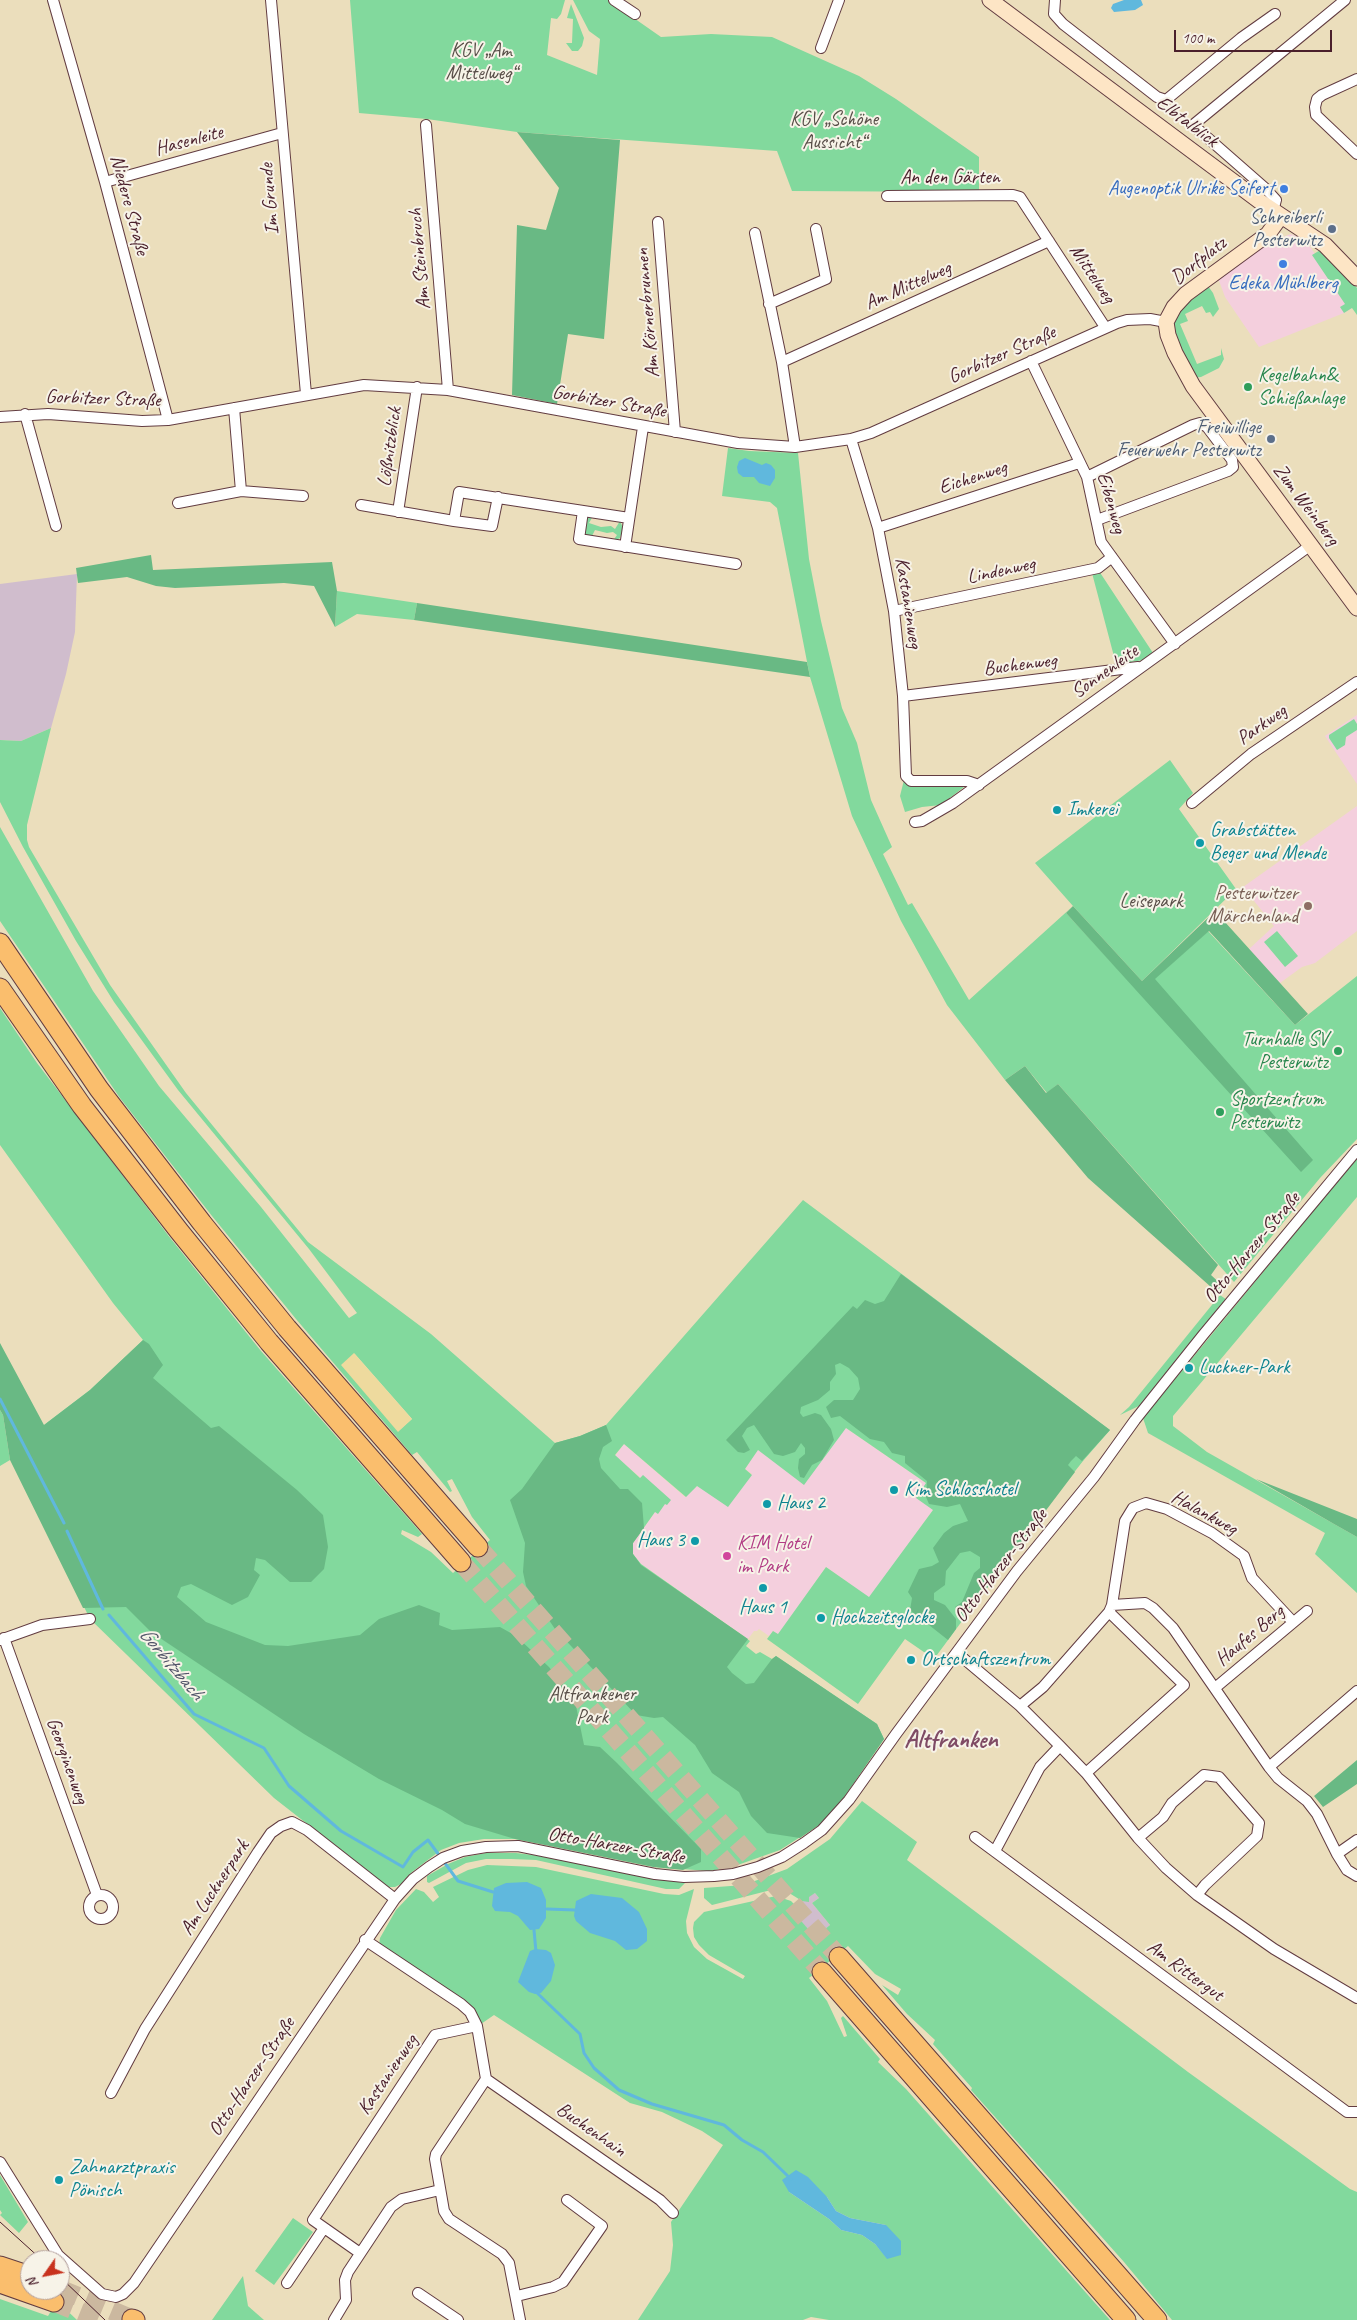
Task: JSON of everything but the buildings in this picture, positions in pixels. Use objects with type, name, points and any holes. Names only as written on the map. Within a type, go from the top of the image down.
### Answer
[{"type":"highway","points":[[0,944],[94,1082],[202,1223],[287,1328],[478,1547]]},
{"type":"highway","points":[[0,988],[88,1113],[179,1232],[269,1342],[461,1562]]},
{"type":"highway","points":[[839,1957],[1157,2320]]},
{"type":"highway","points":[[822,1972],[1126,2320]]},
{"type":"highway","points":[[0,2266],[20,2273]]},
{"type":"highway","points":[[0,2283],[54,2302]]},
{"type":"street","name":"Niedere Straße","points":[[55,0],[168,420]]},
{"type":"street","name":"Im Grunde","points":[[271,0],[306,394]]},
{"type":"street","points":[[821,48],[839,0]]},
{"type":"street","name":"Elbtalblick","points":[[990,0],[1277,213],[1325,245],[1357,278]]},
{"type":"street","points":[[1055,0],[1054,14],[1062,24],[1156,97],[1166,100],[1241,38],[1276,14]]},
{"type":"street","points":[[1277,213],[1276,200],[1266,189],[1193,125],[1345,0]]},
{"type":"street","points":[[617,1],[635,14]]},
{"type":"street","points":[[1357,79],[1322,95],[1317,99],[1315,107],[1316,114],[1357,154]]},
{"type":"street","name":"Am Steinbruch","points":[[426,125],[448,390]]},
{"type":"street","name":"Hasenleite","points":[[105,182],[282,133]]},
{"type":"street","name":"An den Gärten","points":[[887,196],[1013,195],[1020,197],[1026,204],[1049,241]]},
{"type":"street","name":"Dorfplatz","points":[[1166,322],[1174,307],[1186,294],[1268,234],[1277,213]]},
{"type":"street","name":"Am Körnerbrunnen","points":[[658,222],[675,432]]},
{"type":"street","points":[[770,304],[826,279],[816,229]]},
{"type":"street","points":[[755,233],[782,362],[795,447]]},
{"type":"street","name":"Mittelweg","points":[[1049,241],[1105,327]]},
{"type":"street","name":"Am Mittelweg","points":[[782,362],[1049,241]]},
{"type":"street","name":"Gorbitzer Straße","points":[[0,417],[48,414],[142,421],[168,420],[364,385],[417,387],[448,390],[738,443],[795,447],[851,439],[871,433],[1105,327],[1127,320],[1150,319],[1166,322]]},
{"type":"street","name":"Zum Weinberg","points":[[1166,322],[1174,353],[1193,386],[1357,608]]},
{"type":"street","name":"Eibenweg","points":[[1031,361],[1087,477],[1102,542],[1175,644]]},
{"type":"street","name":"Lößnitzblick","points":[[398,512],[417,387]]},
{"type":"street","points":[[234,408],[242,491]]},
{"type":"street","points":[[25,414],[56,526]]},
{"type":"street","points":[[1087,477],[1200,423],[1207,427],[1232,460],[1233,467],[1228,471],[1097,520]]},
{"type":"street","points":[[625,547],[643,427]]},
{"type":"street","name":"Kastanienweg","points":[[851,439],[878,528],[894,611],[903,696],[906,776],[911,781],[968,781],[979,785]]},
{"type":"street","name":"Eichenweg","points":[[878,528],[1080,464]]},
{"type":"street","points":[[178,503],[242,491],[303,496]]},
{"type":"street","points":[[454,520],[459,492],[629,518]]},
{"type":"street","name":"Lößnitzblick","points":[[362,504],[398,512],[492,526],[498,497]]},
{"type":"street","points":[[583,511],[579,540],[736,564]]},
{"type":"street","name":"Sonnenleite","points":[[915,822],[922,821],[979,785],[1312,545]]},
{"type":"street","name":"Lindenweg","points":[[894,611],[1098,568],[1112,557]]},
{"type":"street","name":"Buchenweg","points":[[903,696],[1142,667]]},
{"type":"street","name":"Parkweg","points":[[1192,803],[1250,754],[1357,682]]},
{"type":"street","name":"Otto-Harzer-Straße","points":[[0,2162],[58,2255],[102,2294],[109,2297],[123,2294],[134,2283],[152,2257],[395,1899],[416,1876],[443,1858],[462,1851],[486,1847],[518,1846],[655,1874],[684,1877],[733,1874],[782,1857],[822,1830],[840,1812],[1017,1571],[1094,1477],[1135,1420],[1357,1150]]},
{"type":"street","name":"Halankweg","points":[[1111,1609],[1125,1521],[1133,1508],[1146,1503],[1167,1508],[1212,1533],[1244,1556],[1252,1578],[1294,1622]]},
{"type":"street","name":"Haufes Berg","points":[[1111,1609],[1145,1603],[1153,1608],[1173,1628],[1268,1767],[1278,1778],[1307,1801],[1317,1814],[1336,1854],[1347,1870],[1357,1876]]},
{"type":"street","points":[[1020,1706],[1043,1687],[1111,1609],[1184,1685],[1086,1773]]},
{"type":"street","name":"Haufes Berg","points":[[1215,1688],[1307,1612]]},
{"type":"street","points":[[2,1639],[42,1625],[90,1618]]},
{"type":"street","name":"Georginenweg","points":[[2,1639],[98,1895]]},
{"type":"street","points":[[957,1652],[1020,1706],[1060,1746],[1086,1773],[1138,1838],[1166,1868],[1196,1895],[1274,1949],[1357,1998]]},
{"type":"street","points":[[1268,1767],[1357,1691]]},
{"type":"street","points":[[995,1851],[1040,1767],[1060,1746]]},
{"type":"street","points":[[1138,1838],[1163,1817],[1172,1804],[1204,1775],[1219,1777],[1259,1823],[1257,1836],[1196,1895]]},
{"type":"street","name":"Am Lucknerpark","points":[[112,2093],[145,2029],[258,1852],[271,1833],[281,1826],[292,1822],[307,1830],[395,1899]]},
{"type":"street","name":"Am Rittergut","points":[[975,1837],[1347,2112],[1357,2112]]},
{"type":"street","points":[[1336,1854],[1357,1840]]},
{"type":"street","points":[[366,1940],[461,2004],[470,2012],[477,2026],[486,2079],[436,2154],[435,2159],[444,2211],[449,2219],[502,2254],[509,2263],[517,2296],[520,2320]]},
{"type":"street","name":"Kastanienweg","points":[[324,2228],[313,2220],[435,2035],[477,2026]]},
{"type":"street","name":"Buchenhain","points":[[486,2079],[660,2200],[672,2213]]},
{"type":"street","points":[[334,2320],[346,2300],[345,2280],[348,2272],[391,2207],[402,2199],[440,2190]]},
{"type":"street","points":[[517,2296],[553,2287],[563,2282],[602,2226],[567,2200]]},
{"type":"street","points":[[287,2283],[324,2228],[360,2253]]},
{"type":"street","points":[[418,2293],[458,2320]]},
{"type":"shaded area","points":[[1291,234],[1306,241],[1352,308],[1344,313],[1259,347],[1225,297],[1218,278],[1272,237],[1280,238]]},
{"type":"shaded area","points":[[77,574],[75,632],[51,728],[21,741],[0,740],[0,584]]},
{"type":"shaded area","points":[[1357,715],[1357,784],[1325,736]]},
{"type":"shaded area","name":"Pesterwitzer Märchenland","points":[[1357,806],[1357,931],[1315,963],[1302,967],[1280,983],[1249,949],[1274,926],[1243,887]]},
{"type":"shaded area","points":[[846,1428],[926,1483],[933,1510],[869,1598],[826,1567],[778,1635],[773,1631],[769,1636],[759,1629],[754,1631],[748,1639],[641,1564],[633,1554],[633,1543],[655,1512],[643,1476],[641,1478],[615,1456],[624,1444],[685,1497],[697,1486],[752,1474],[745,1469],[758,1449]]},
{"type":"shaded area","points":[[815,1893],[819,1898],[812,1903],[830,1925],[815,1938],[796,1915],[794,1904]]},
{"type":"green space","name":"KGV „Am Mittelweg“","points":[[350,0],[565,0],[561,14],[557,19],[551,18],[547,55],[597,75],[600,39],[589,31],[573,0],[608,0],[661,37],[711,34],[772,37],[859,76],[896,99],[979,157],[979,192],[792,191],[777,151],[517,132],[427,119],[359,113]]},
{"type":"green space","points":[[571,4],[584,38],[582,46],[578,51],[572,51],[566,43],[572,43],[573,19],[567,18]]},
{"type":"green space","points":[[517,132],[620,140],[604,339],[568,334],[557,404],[512,395],[517,225],[546,230],[559,188]]},
{"type":"green space","points":[[1322,249],[1357,288],[1357,315],[1352,308],[1344,313],[1340,307],[1345,304],[1312,255]]},
{"type":"green space","points":[[1208,286],[1219,309],[1213,317],[1210,312],[1206,313],[1202,306],[1185,314],[1188,321],[1180,324],[1197,364],[1221,355],[1221,348],[1224,359],[1219,368],[1201,377],[1193,378],[1172,326],[1179,308]]},
{"type":"green space","name":"Sportzentrum Pesterwitz","points":[[728,448],[798,453],[809,559],[821,621],[842,708],[857,743],[871,800],[892,847],[883,854],[908,905],[912,903],[969,1000],[1073,906],[1066,913],[1139,992],[1208,931],[1295,1025],[1357,976],[1357,1139],[1320,1178],[1234,1282],[1058,1084],[1047,1093],[1025,1066],[1005,1080],[947,1005],[901,921],[852,816],[810,677],[777,508],[770,502],[722,496]]},
{"type":"green space","points":[[593,516],[589,523],[601,527],[611,526],[615,529],[620,521],[623,528],[620,538],[612,542],[617,535],[613,532],[607,533],[595,530],[591,538],[585,536],[586,518]]},
{"type":"green space","points":[[151,555],[153,570],[332,562],[337,591],[335,627],[314,586],[284,583],[175,588],[156,586],[127,577],[78,583],[76,568]]},
{"type":"green space","points":[[1099,571],[1153,653],[1144,660],[1116,664],[1092,573]]},
{"type":"green space","points":[[337,591],[417,603],[414,620],[357,614],[335,627]]},
{"type":"green space","points":[[417,603],[807,662],[810,677],[414,620]]},
{"type":"green space","points":[[1354,719],[1357,724],[1357,730],[1346,737],[1345,745],[1337,750],[1329,735]]},
{"type":"green space","name":"Altfrankener Park","points":[[51,728],[27,825],[29,847],[110,985],[186,1093],[308,1242],[431,1334],[555,1443],[580,1436],[606,1425],[803,1200],[1110,1430],[1036,1521],[934,1659],[905,1639],[858,1704],[767,1639],[773,1631],[778,1634],[826,1567],[869,1597],[933,1510],[916,1498],[926,1483],[846,1428],[804,1485],[758,1450],[745,1469],[752,1475],[728,1507],[697,1486],[686,1497],[624,1444],[615,1455],[640,1478],[643,1475],[671,1500],[667,1505],[665,1504],[658,1514],[655,1512],[633,1543],[633,1554],[641,1564],[750,1641],[746,1646],[756,1654],[760,1652],[772,1659],[776,1656],[877,1724],[884,1739],[850,1788],[819,1825],[780,1850],[732,1867],[709,1871],[654,1867],[515,1839],[484,1839],[459,1843],[441,1850],[412,1872],[401,1884],[395,1887],[388,1887],[274,1798],[90,1619],[44,1526],[44,1425],[90,1390],[143,1340],[113,1303],[0,1145],[0,1008],[37,1063],[171,1239],[261,1351],[422,1534],[418,1537],[402,1530],[401,1534],[431,1552],[453,1573],[490,1540],[472,1517],[452,1479],[447,1481],[452,1491],[450,1492],[417,1452],[412,1455],[296,1319],[212,1216],[120,1098],[0,921],[0,827],[93,991],[159,1086],[261,1207],[349,1318],[357,1313],[309,1249],[178,1090],[114,1002],[76,941],[0,802],[0,740],[21,741]],"holes":[[[354,1353],[412,1419],[398,1431]]]},
{"type":"green space","name":"Leisepark","points":[[1170,760],[1193,793],[1179,809],[1236,889],[1142,981],[1035,863]]},
{"type":"green space","points":[[904,780],[964,785],[964,787],[941,805],[922,807],[905,812],[900,796]]},
{"type":"green space","points":[[1073,906],[1142,981],[1215,911],[1308,1014],[1295,1025],[1209,931],[1155,979],[1313,1160],[1301,1172],[1066,913]]},
{"type":"green space","points":[[1277,931],[1298,956],[1285,967],[1264,942]]},
{"type":"green space","points":[[1025,1066],[1046,1093],[1058,1084],[1218,1265],[1211,1275],[1225,1288],[1220,1295],[1088,1178],[1005,1080]]},
{"type":"green space","points":[[1357,1158],[1357,1197],[1173,1416],[1173,1426],[1207,1452],[1357,1537],[1357,1593],[1315,1554],[1325,1533],[1148,1433],[1143,1418]]},
{"type":"green space","points":[[901,1274],[1110,1430],[1082,1461],[1076,1456],[1071,1461],[1068,1465],[1075,1472],[969,1612],[961,1613],[955,1607],[962,1602],[974,1573],[980,1568],[980,1557],[970,1551],[960,1553],[946,1571],[945,1585],[934,1593],[934,1600],[945,1605],[956,1619],[956,1629],[948,1640],[910,1610],[912,1598],[908,1592],[919,1569],[939,1562],[933,1548],[944,1533],[953,1526],[968,1521],[960,1504],[947,1507],[929,1504],[926,1497],[927,1481],[905,1463],[905,1456],[892,1453],[884,1442],[870,1439],[840,1416],[831,1418],[826,1407],[834,1400],[853,1400],[860,1389],[858,1378],[849,1368],[840,1363],[835,1365],[836,1374],[830,1382],[830,1390],[818,1400],[801,1407],[800,1413],[803,1417],[815,1413],[821,1415],[831,1429],[834,1440],[822,1460],[812,1465],[804,1478],[800,1477],[798,1468],[799,1459],[805,1454],[805,1448],[801,1443],[795,1452],[783,1456],[774,1454],[754,1425],[747,1428],[742,1436],[750,1450],[744,1453],[738,1452],[726,1440],[853,1306],[857,1309],[865,1300],[875,1304],[884,1301]]},
{"type":"green space","points":[[1220,1295],[1227,1300],[1141,1405],[1120,1415],[1129,1407]]},
{"type":"green space","points":[[143,1340],[149,1344],[163,1365],[153,1378],[211,1428],[219,1426],[297,1490],[323,1515],[328,1547],[324,1569],[311,1582],[290,1582],[265,1560],[256,1558],[254,1570],[260,1575],[248,1597],[232,1605],[191,1584],[181,1587],[177,1597],[206,1622],[265,1645],[288,1646],[360,1635],[379,1619],[419,1605],[440,1613],[439,1625],[452,1630],[500,1627],[516,1636],[549,1667],[575,1701],[584,1745],[600,1747],[617,1763],[701,1849],[701,1862],[683,1870],[654,1867],[515,1839],[465,1824],[442,1810],[379,1779],[304,1734],[151,1632],[126,1607],[83,1608],[10,1460],[3,1415],[0,1410],[0,1343],[44,1425],[90,1390]]},
{"type":"green space","points":[[0,1410],[3,1415],[10,1460],[0,1466]]},
{"type":"green space","points":[[606,1425],[612,1441],[603,1447],[599,1459],[601,1468],[620,1489],[628,1489],[642,1503],[644,1528],[633,1543],[633,1554],[641,1565],[748,1639],[727,1667],[732,1673],[746,1684],[754,1683],[776,1656],[877,1724],[884,1739],[838,1806],[819,1825],[800,1838],[767,1833],[751,1816],[739,1792],[712,1773],[695,1745],[663,1717],[654,1718],[636,1715],[555,1629],[526,1586],[523,1572],[525,1543],[510,1500],[522,1489],[555,1443],[580,1436]]},
{"type":"green space","points":[[1256,1479],[1357,1519],[1357,1537],[1334,1524]]},
{"type":"green space","points":[[1357,1760],[1357,1784],[1323,1807],[1314,1796]]},
{"type":"green space","points":[[862,1801],[917,1842],[907,1860],[1188,2072],[1350,2189],[1357,2192],[1357,2320],[1172,2320],[1124,2262],[971,2090],[972,2088],[933,2044],[935,2040],[907,2014],[882,1985],[898,1995],[901,1989],[875,1974],[848,1946],[809,1978],[827,2001],[844,2037],[847,2036],[841,2018],[843,2016],[880,2059],[878,2062],[906,2089],[1110,2320],[829,2320],[811,2317],[803,2320],[638,2320],[670,2271],[673,2245],[671,2222],[723,2145],[702,2131],[662,2112],[630,2103],[494,2015],[481,2024],[379,1945],[380,1938],[396,1910],[416,1889],[424,1892],[433,1902],[439,1897],[433,1887],[468,1870],[487,1865],[536,1867],[664,1894],[679,1895],[694,1889],[686,1921],[687,1933],[694,1947],[707,1959],[743,1979],[745,1976],[709,1955],[699,1945],[694,1937],[694,1922],[704,1912],[776,1896],[791,1901],[794,1904],[796,1915],[815,1937],[830,1925],[812,1903],[819,1898],[815,1893],[809,1897],[809,1902],[802,1901],[786,1891],[775,1889],[712,1905],[704,1898],[704,1888],[744,1885],[787,1869],[830,1839]],"holes":[[[789,2192],[827,2197],[836,2211],[850,2218],[886,2225],[887,2258],[875,2244],[862,2235],[841,2230],[829,2219]]]},
{"type":"green space","points":[[486,1853],[516,1853],[541,1856],[685,1883],[679,1889],[666,1889],[536,1860],[511,1859],[486,1859],[466,1863],[429,1883],[427,1882],[427,1876],[448,1864],[465,1857]]},
{"type":"green space","points":[[0,2175],[28,2222],[19,2233],[0,2215],[2,2213],[0,2210]]},
{"type":"green space","points":[[293,2218],[313,2232],[274,2285],[255,2271]]},
{"type":"green space","points":[[243,2276],[248,2306],[264,2320],[212,2320]]},
{"type":"green space","points":[[0,2299],[48,2316],[51,2311],[55,2312],[57,2309],[55,2300],[77,2320],[0,2320]]},
{"type":"sand","points":[[354,1353],[412,1419],[398,1432],[341,1365]]},
{"type":"water","points":[[1124,0],[1141,0],[1143,5],[1135,10],[1114,12],[1111,8],[1113,4]]},
{"type":"water","points":[[745,458],[762,465],[766,463],[771,465],[775,470],[775,478],[770,486],[759,483],[754,477],[743,477],[738,473],[739,461]]},
{"type":"water","points":[[527,1882],[541,1888],[546,1900],[546,1918],[539,1929],[530,1930],[518,1916],[510,1912],[495,1911],[492,1906],[494,1888],[506,1883]]},
{"type":"water","points":[[591,1894],[622,1898],[639,1912],[647,1929],[647,1941],[637,1949],[626,1950],[615,1941],[590,1933],[576,1921],[574,1916],[576,1901]]},
{"type":"water","points":[[535,1949],[546,1950],[551,1953],[555,1965],[551,1981],[541,1993],[535,1994],[529,1992],[518,1982],[530,1951]]},
{"type":"water","points":[[796,2170],[808,2177],[827,2197],[836,2211],[850,2218],[886,2225],[901,2241],[901,2255],[887,2259],[875,2244],[862,2235],[841,2230],[829,2219],[789,2192],[782,2180]]},
{"type":"waterway","name":"Gorbitzbach","points":[[0,1399],[64,1523]]},
{"type":"waterway","name":"Gorbitzbach","points":[[67,1531],[103,1609]]},
{"type":"waterway","name":"Gorbitzbach","points":[[109,1615],[194,1714],[264,1748],[289,1786],[341,1831],[403,1867],[413,1852],[428,1840],[458,1881],[493,1892]]},
{"type":"waterway","points":[[547,1909],[575,1910]]},
{"type":"waterway","points":[[534,1930],[536,1952]]},
{"type":"waterway","points":[[534,1990],[580,2034],[584,2053],[594,2068],[619,2090],[652,2104],[724,2125],[742,2140],[763,2152],[791,2179]]},
{"type":"tunnel","points":[[478,1547],[839,1957]]},
{"type":"tunnel","points":[[461,1562],[822,1972]]},
{"type":"tunnel","points":[[70,2293],[132,2319]]},
{"type":"tunnel","points":[[54,2302],[99,2320]]},
{"type":"tram line","points":[[0,2222],[31,2250]]},
{"type":"tram line","points":[[70,2287],[105,2320]]},
{"type":"place","name":"Augenoptik Ulrike Seifert","points":[[1284,189]]},
{"type":"place","name":"Schreiberli Pesterwitz","points":[[1332,229]]},
{"type":"place","name":"Edeka Mühlberg","points":[[1283,264]]},
{"type":"place","name":"Kegelbahn& Schießanlage","points":[[1248,387]]},
{"type":"place","name":"Freiwillige Feuerwehr Pesterwitz","points":[[1271,439]]},
{"type":"place","name":"Imkerei","points":[[1057,810]]},
{"type":"place","name":"Grabstätten Beger und Mende","points":[[1200,843]]},
{"type":"place","name":"Pesterwitzer Märchenland","points":[[1308,906]]},
{"type":"place","name":"Turnhalle SV Pesterwitz","points":[[1338,1051]]},
{"type":"place","name":"Sportzentrum Pesterwitz","points":[[1220,1112]]},
{"type":"place","name":"Luckner-Park","points":[[1189,1368]]},
{"type":"place","name":"Kim Schlosshotel","points":[[894,1490]]},
{"type":"place","name":"Haus 2","points":[[767,1504]]},
{"type":"place","name":"Haus 3","points":[[695,1541]]},
{"type":"place","name":"KIM Hotel im Park","points":[[727,1556]]},
{"type":"place","name":"Haus 1","points":[[763,1588]]},
{"type":"place","name":"Hochzeitsglocke","points":[[821,1618]]},
{"type":"place","name":"Ortschaftszentrum","points":[[911,1660]]},
{"type":"place","name":"Zahnarztpraxis Pönisch","points":[[59,2180]]},
{"type":"district","name":"Altfranken","points":[[951,1740]]},
{"type":"park label","name":"KGV „Schöne Aussicht“","points":[[834,132]]}]
